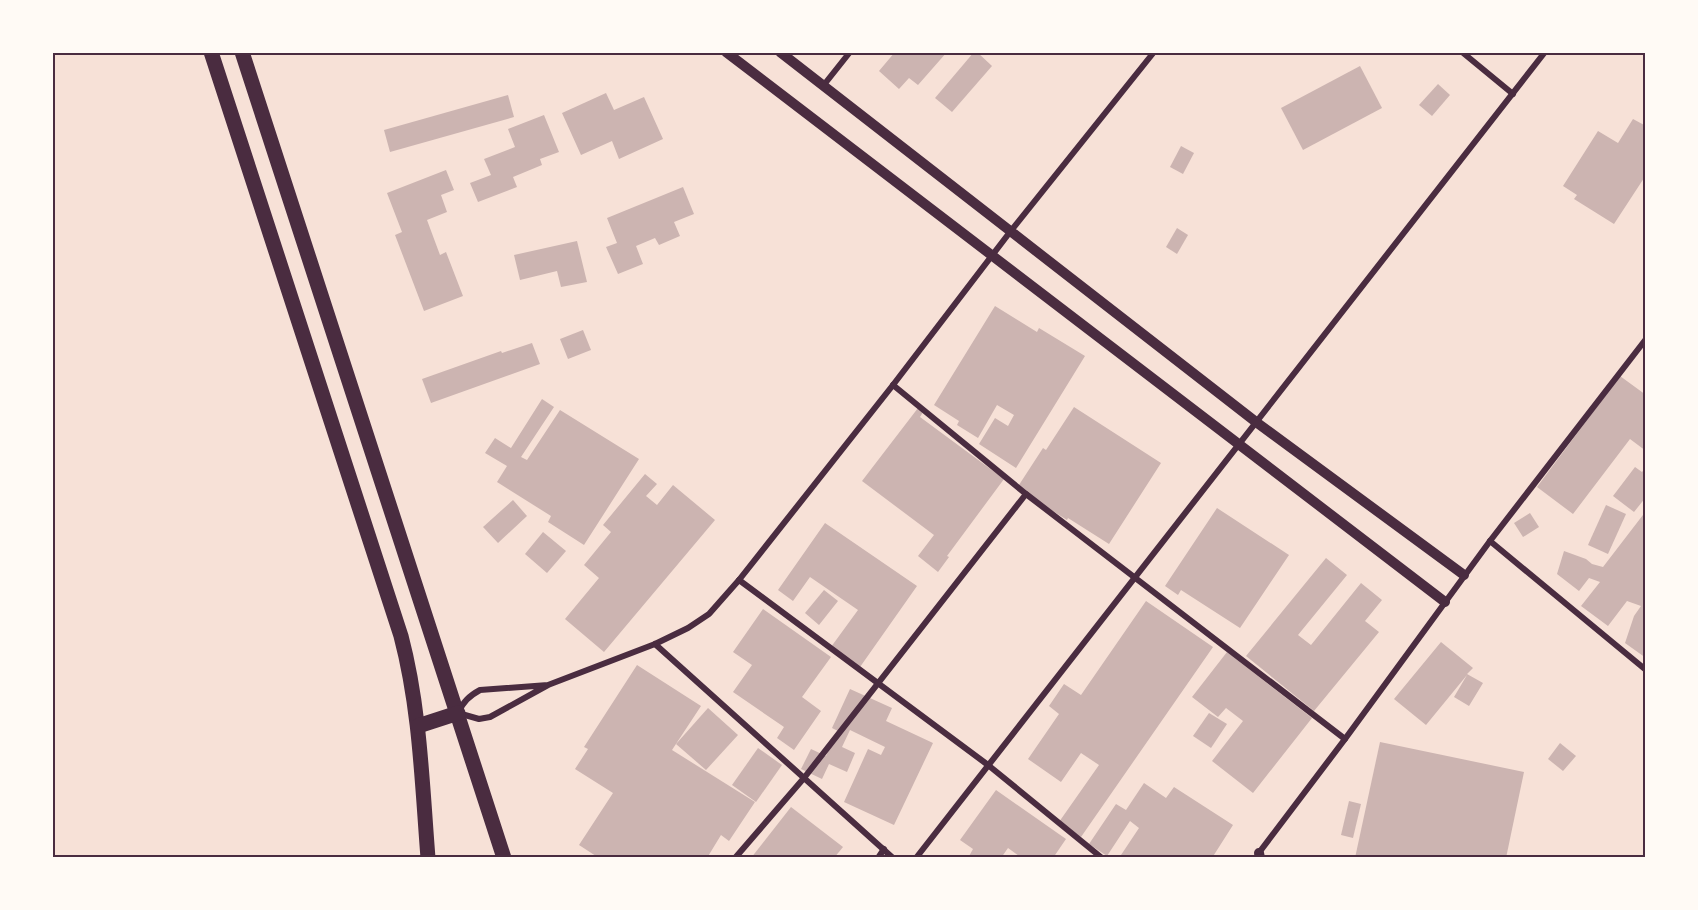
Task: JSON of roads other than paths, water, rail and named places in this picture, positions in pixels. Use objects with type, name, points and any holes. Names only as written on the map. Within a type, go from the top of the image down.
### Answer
[{"type":"main road","points":[[211,52],[401,636],[408,662],[418,726],[428,858]]},
{"type":"main road","points":[[242,52],[504,858]]},
{"type":"main road","points":[[418,726],[458,713]]},
{"type":"street","points":[[726,52],[1446,602]]},
{"type":"street","points":[[780,52],[1256,422],[1464,575]]},
{"type":"street","points":[[823,86],[850,52]]},
{"type":"street","points":[[548,685],[480,690],[463,703],[458,713],[479,718],[490,717],[548,685],[656,644],[688,628],[709,614],[739,580],[1010,232],[1154,52]]},
{"type":"street","points":[[1462,52],[1513,94]]},
{"type":"street","points":[[916,858],[1545,52]]},
{"type":"street","points":[[1258,856],[1464,575],[1646,339]]},
{"type":"street","points":[[893,385],[1026,494],[1345,739]]},
{"type":"street","points":[[735,858],[804,778],[1026,494]]},
{"type":"street","points":[[1490,541],[1646,670]]},
{"type":"street","points":[[739,580],[988,765],[1102,858]]},
{"type":"street","points":[[656,644],[894,858]]},
{"type":"street","points":[[878,858],[884,849]]}]
